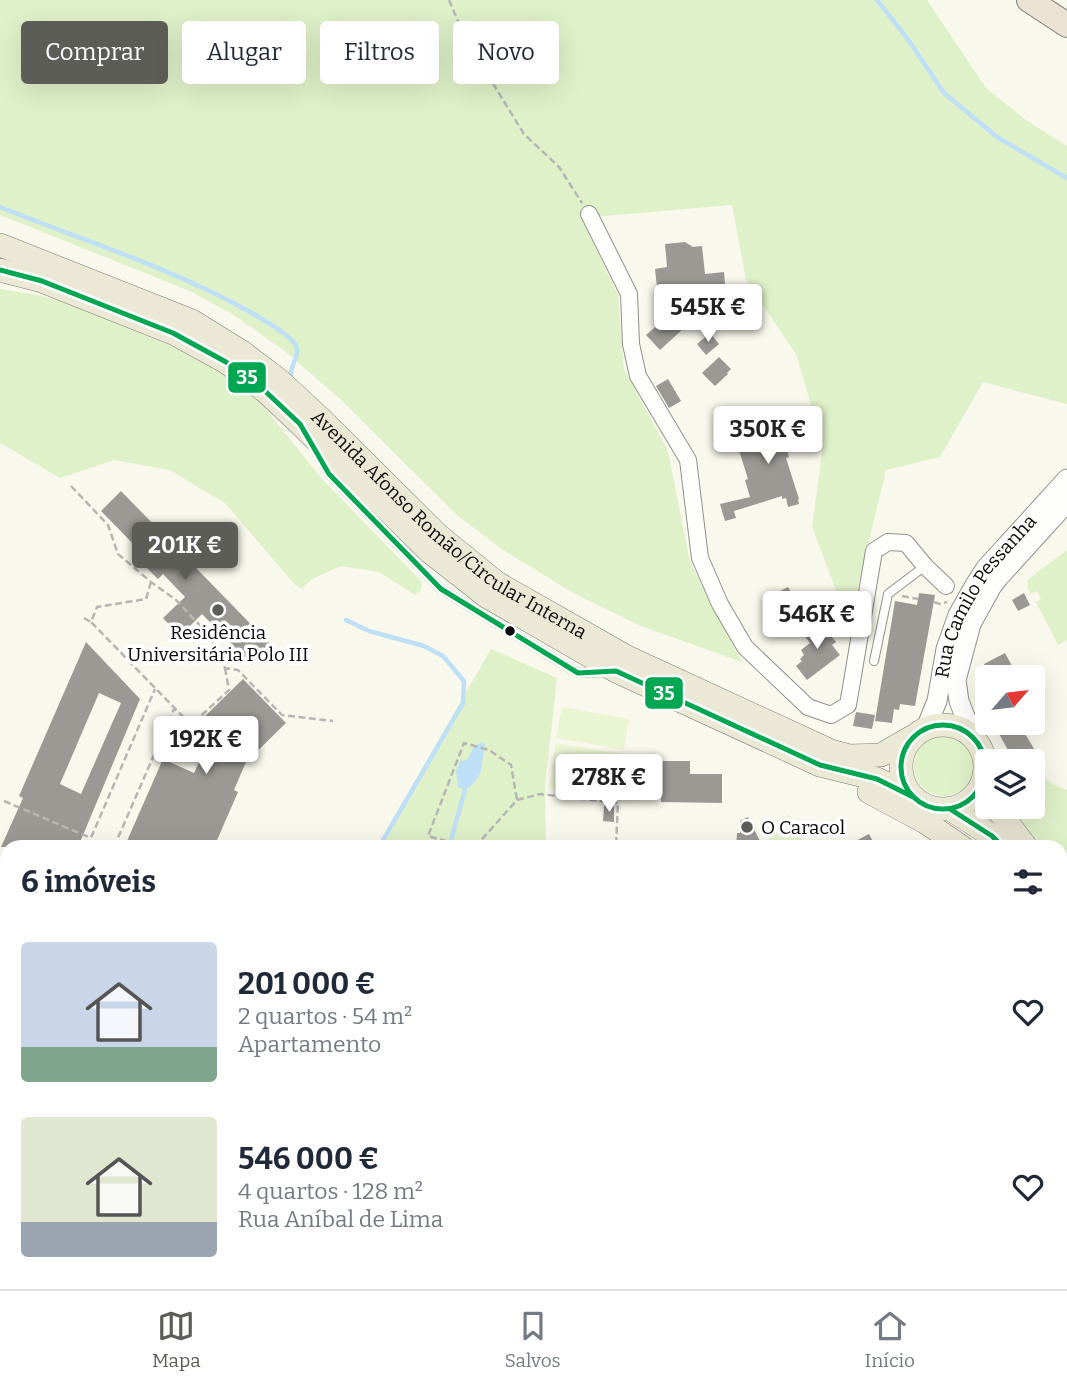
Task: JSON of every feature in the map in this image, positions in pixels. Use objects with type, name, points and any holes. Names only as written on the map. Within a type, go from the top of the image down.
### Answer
[{"type":"highway","points":[[1029,0],[1067,25]]},
{"type":"highway","points":[[1039,0],[1067,25]]},
{"type":"main road","name":"Avenida Afonso Romão/Circular Interna","points":[[0,245],[192,321],[242,352],[289,389],[439,536],[497,583],[627,657],[831,751],[850,756],[881,755],[919,733]]},
{"type":"main road","name":"Avenida Afonso Romão/Circular Interna","points":[[0,270],[42,281],[173,333],[226,362],[265,391],[430,552],[486,596],[616,671],[820,765],[877,779],[913,797]]},
{"type":"main road","points":[[975,795],[960,806],[950,809],[936,809],[924,805],[913,797],[905,786],[901,761],[905,748],[919,733],[938,724],[963,729],[981,749]]},
{"type":"main road","points":[[820,765],[925,822],[952,840]]},
{"type":"main road","points":[[950,809],[996,840]]},
{"type":"main road","points":[[1005,819],[1021,840]]},
{"type":"street","points":[[589,214],[629,295],[631,344],[638,376],[688,460],[700,558],[720,604],[745,647],[808,707],[831,715],[848,705],[874,551],[888,542],[906,544],[952,601],[975,585]]},
{"type":"street","name":"Rua Camilo Pessanha","points":[[919,733],[937,701],[952,601],[975,585],[986,568],[1067,479]]},
{"type":"street","name":"Rua Camilo Pessanha","points":[[973,737],[959,701],[956,680],[971,624],[999,577],[1067,502]]},
{"type":"lane","points":[[874,661],[888,594],[925,566]]},
{"type":"path","points":[[449,0],[466,38],[524,134],[559,167],[589,214]]},
{"type":"path","points":[[71,486],[108,525],[118,554],[176,600],[210,636],[225,668],[229,690],[191,725],[91,621],[84,618]]},
{"type":"path","points":[[91,621],[97,607],[146,599],[151,582]]},
{"type":"path","points":[[933,602],[940,604],[952,601]]},
{"type":"path","points":[[225,668],[238,670],[282,715],[333,721]]},
{"type":"path","points":[[4,801],[91,838],[155,689]]},
{"type":"path","points":[[118,840],[174,708]]},
{"type":"path","points":[[444,840],[428,836],[464,743],[489,750],[511,765],[517,800]]},
{"type":"path","points":[[481,840],[517,800],[540,793],[618,803],[616,840]]},
{"type":"green space","points":[[0,0],[927,0],[986,88],[1026,120],[1067,146],[1067,404],[983,382],[940,457],[886,470],[849,624],[812,527],[823,445],[796,354],[746,280],[732,205],[581,218],[618,295],[624,369],[668,451],[690,562],[742,662],[638,625],[575,594],[503,550],[457,515],[340,399],[285,351],[235,316],[190,291],[0,215]]},
{"type":"green space","points":[[0,289],[63,302],[167,344],[219,371],[258,400],[323,480],[422,582],[421,591],[415,595],[379,572],[341,566],[312,579],[302,589],[295,585],[225,503],[169,470],[114,460],[60,478],[0,443]]},
{"type":"green space","points":[[1067,550],[1067,640],[1058,645],[1036,602],[1041,599],[1037,591],[1031,594],[1027,580]]},
{"type":"green space","points":[[491,649],[557,678],[545,786],[546,840],[381,840]]},
{"type":"green space","points":[[562,707],[629,719],[624,750],[556,738]]},
{"type":"green space","points":[[938,736],[950,736],[969,749],[974,766],[972,778],[961,791],[950,796],[938,796],[919,783],[914,772],[914,760],[927,741]]},
{"type":"green space","points":[[556,743],[641,757],[634,801],[549,787]]},
{"type":"green space","points":[[1045,777],[1052,784],[1067,790],[1067,840],[1036,840],[1020,819],[1045,819]]},
{"type":"green space","points":[[789,814],[802,840],[770,840],[763,827]]},
{"type":"water","points":[[482,742],[485,745],[479,775],[465,790],[458,787],[456,771],[460,761],[467,760],[473,748]]},
{"type":"building","points":[[685,242],[693,247],[702,246],[705,274],[724,272],[726,296],[706,298],[706,302],[678,305],[677,294],[658,296],[655,269],[667,267],[665,244]]},
{"type":"building","points":[[674,318],[683,329],[660,350],[646,335],[662,321],[666,326]]},
{"type":"building","points":[[710,333],[719,344],[706,355],[697,344]]},
{"type":"building","points":[[719,357],[731,369],[715,386],[702,373]]},
{"type":"building","points":[[668,379],[681,401],[669,408],[656,386]]},
{"type":"building","points":[[787,410],[797,428],[794,429],[798,440],[786,447],[789,457],[786,458],[799,504],[788,507],[786,498],[782,499],[782,496],[734,511],[736,518],[725,521],[720,504],[750,497],[745,480],[748,479],[738,447],[764,439],[757,426]]},
{"type":"building","name":"Residência Universitária Polo III","points":[[121,491],[272,646],[252,665],[202,614],[180,636],[163,618],[185,597],[163,574],[158,579],[146,567],[151,562],[101,511]]},
{"type":"building","points":[[788,587],[801,610],[784,619],[772,595]]},
{"type":"building","points":[[919,593],[935,595],[915,706],[900,704],[899,710],[894,709],[892,723],[875,721],[895,601],[917,605]]},
{"type":"building","points":[[1024,593],[1030,605],[1018,611],[1012,600]]},
{"type":"building","points":[[814,623],[819,629],[823,626],[836,642],[832,645],[840,655],[807,680],[796,666],[804,655],[801,650],[810,643],[802,632]]},
{"type":"building","points":[[86,642],[140,699],[81,840],[4,840],[23,798],[19,796]],"holes":[[[99,693],[121,703],[81,794],[60,784]]]},
{"type":"building","points":[[1005,653],[1012,665],[985,665]]},
{"type":"building","points":[[243,679],[286,723],[246,762],[234,790],[238,792],[217,840],[127,840],[163,759],[194,773],[212,736],[199,722]]},
{"type":"building","points":[[856,712],[875,715],[872,729],[853,726]]},
{"type":"building","points":[[1000,735],[1026,735],[1034,749],[1007,749]]},
{"type":"building","points":[[661,761],[690,761],[690,774],[722,774],[722,803],[661,802]]},
{"type":"building","points":[[604,806],[614,806],[614,822],[603,821]]},
{"type":"building","name":"O Caracol","points":[[748,817],[760,840],[736,840],[737,833],[740,833],[740,821]]},
{"type":"building","points":[[869,834],[872,840],[857,840]]},
{"type":"waterway","points":[[877,0],[907,38],[944,93],[997,137],[1067,178]]},
{"type":"waterway","points":[[0,207],[191,282],[252,313],[281,331],[295,344],[297,353],[291,379]]},
{"type":"waterway","points":[[346,620],[369,631],[424,646],[443,656],[464,681],[463,703],[383,840]]},
{"type":"waterway","points":[[451,840],[465,790]]},
{"type":"transit line","name":"35","points":[[0,270],[42,281],[173,333],[226,362],[265,391],[300,424],[329,474],[441,589],[578,673],[616,671],[820,765],[877,779],[913,797]]},
{"type":"transit line","name":"35","points":[[943,725],[959,728],[973,737],[982,751],[985,767],[982,783],[973,797],[959,806],[943,809],[927,806],[913,797],[904,783],[901,767],[904,751],[913,737],[927,728],[943,725]]},
{"type":"transit line","name":"35","points":[[950,809],[996,840]]},
{"type":"place","name":"Residência Universitária Polo III","points":[[218,610]]},
{"type":"place","name":"O Caracol","points":[[747,827]]}]
